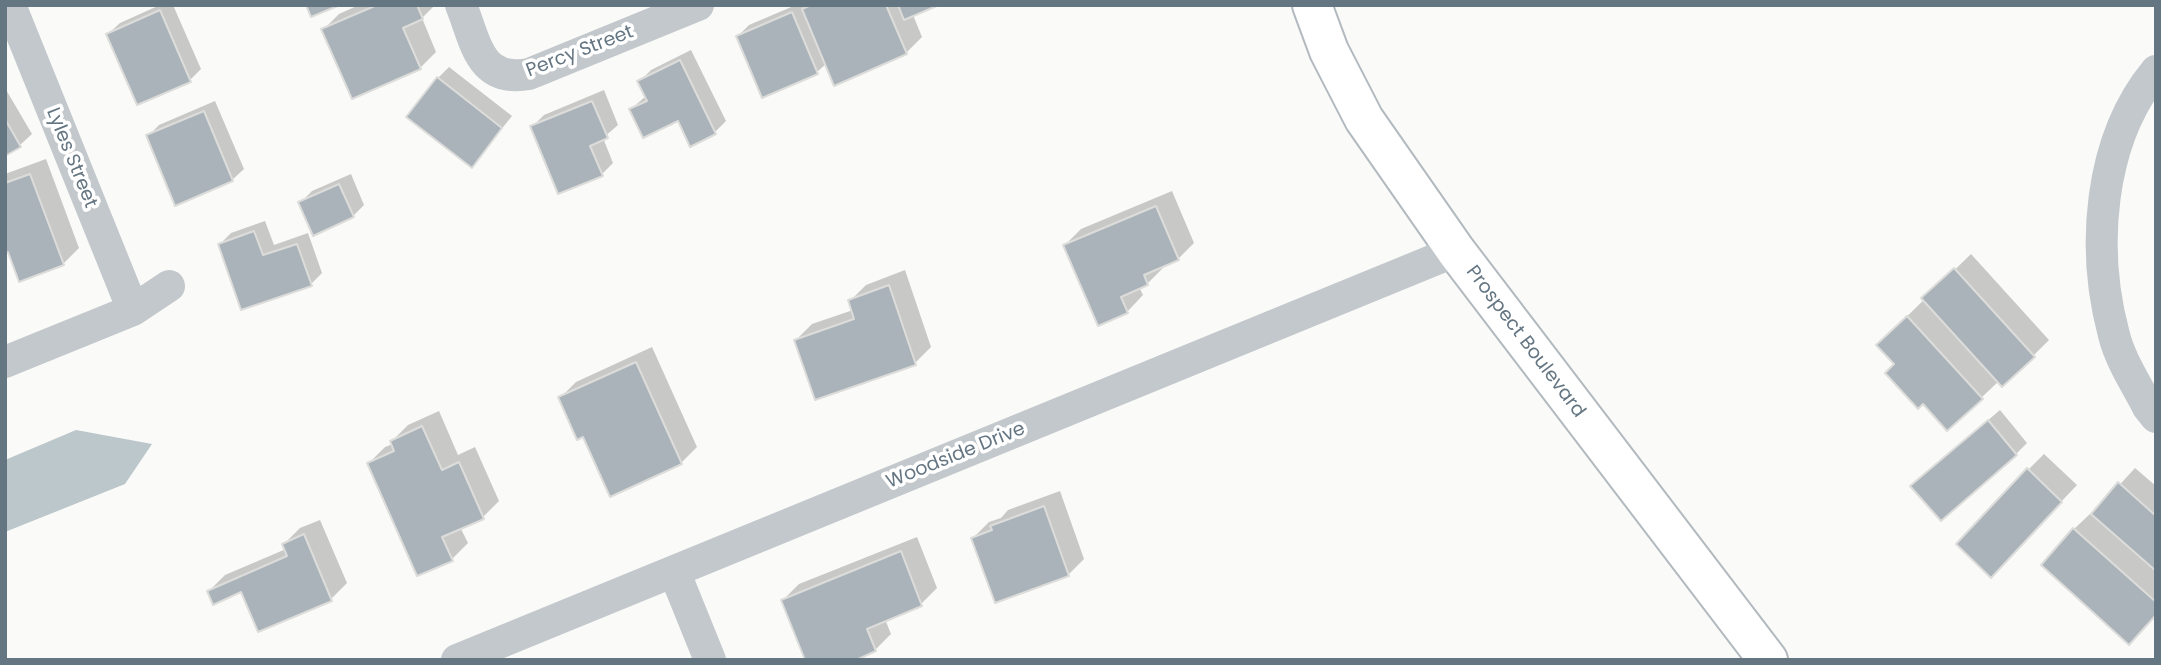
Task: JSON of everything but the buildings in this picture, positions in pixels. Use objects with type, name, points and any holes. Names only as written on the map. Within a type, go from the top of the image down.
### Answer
[{"type":"main road","name":"Prospect Boulevard","points":[[1312,5],[1329,51],[1364,119],[1456,251],[1768,660]]},
{"type":"street","name":"Lyles Street","points":[[9,5],[133,310]]},
{"type":"street","name":"Percy Street","points":[[461,5],[484,61],[500,74],[513,77],[529,74],[698,5]]},
{"type":"street","points":[[2156,71],[2143,86],[2123,125],[2110,162],[2102,234],[2102,278],[2114,338],[2148,407],[2156,416]]},
{"type":"street","name":"Woodside Drive","points":[[457,660],[1456,251]]},
{"type":"street","points":[[5,362],[133,310],[169,286]]},
{"type":"street","points":[[674,571],[710,660]]},
{"type":"shaded area","points":[[76,430],[152,444],[125,484],[5,532],[5,460]]}]
